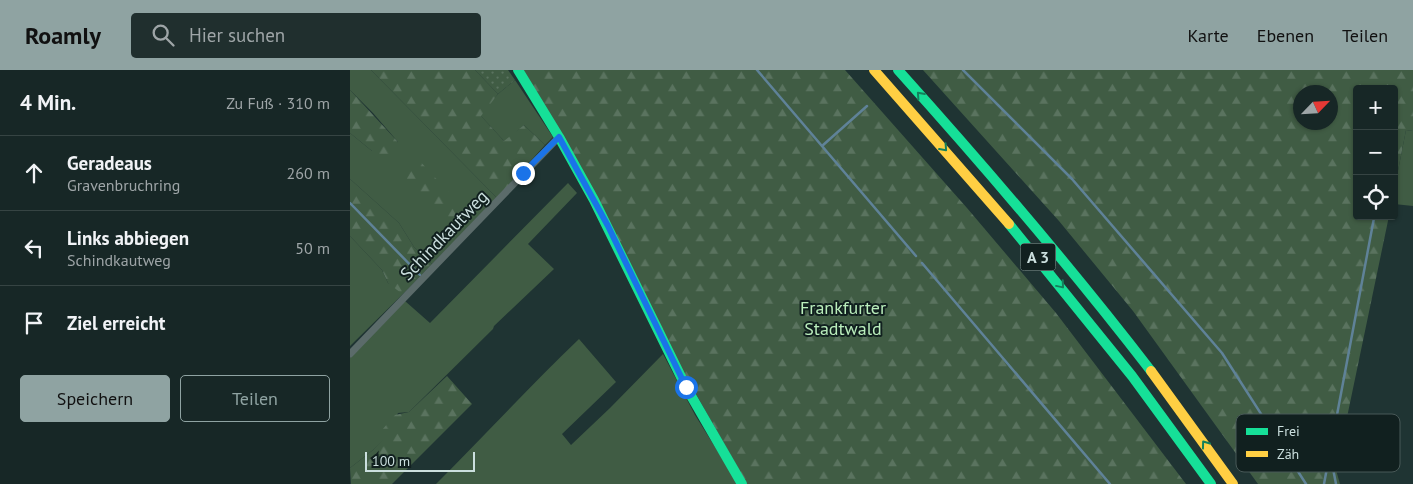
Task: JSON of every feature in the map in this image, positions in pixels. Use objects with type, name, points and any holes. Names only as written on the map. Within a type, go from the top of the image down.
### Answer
[{"type":"main road","points":[[518,70],[559,137],[608,226],[686,387],[742,484]]},
{"type":"main road","name":"A 3","points":[[874,70],[990,200],[1065,290],[1152,401],[1211,484]]},
{"type":"main road","name":"A 3","points":[[898,70],[1022,210],[1082,283],[1168,393],[1233,484]]},
{"type":"street","name":"Schindkautweg","points":[[350,354],[559,137]]},
{"type":"green space","points":[[350,70],[371,70],[497,198],[432,264],[414,247],[399,223],[350,179],[350,133],[372,151],[398,142],[350,90]]},
{"type":"green space","points":[[371,70],[475,70],[498,94],[481,116],[504,141],[524,125],[545,145],[497,198]]},
{"type":"green space","points":[[475,70],[508,70],[515,80],[498,94]]},
{"type":"green space","name":"Frankfurter Stadtwald","points":[[523,70],[845,70],[967,208],[1056,313],[1186,484],[747,484],[675,357]]},
{"type":"green space","points":[[923,70],[1413,70],[1413,131],[1406,130],[1398,171],[1398,85],[1353,85],[1353,220],[1388,220],[1348,414],[1236,414],[1236,454],[1133,311],[1059,221]]},
{"type":"green space","points":[[515,80],[553,137],[545,145],[524,125],[505,142],[480,115],[498,94]]},
{"type":"green space","points":[[350,90],[398,142],[387,161],[350,133]]},
{"type":"green space","points":[[1406,130],[1413,131],[1413,206],[1398,204],[1398,171]]},
{"type":"green space","points":[[417,158],[455,199],[459,213],[451,219],[436,208],[397,172]]},
{"type":"green space","points":[[350,179],[399,223],[414,247],[432,264],[406,291],[401,293],[388,283],[382,270],[350,236]]},
{"type":"green space","points":[[568,183],[577,193],[528,244],[554,269],[494,326],[409,412],[398,413],[387,436],[350,468],[350,358],[405,301],[430,323]]},
{"type":"green space","points":[[350,236],[382,270],[388,283],[406,291],[350,346]]},
{"type":"green space","points":[[579,339],[616,382],[562,434],[571,445],[663,354],[695,415],[738,484],[436,484]]},
{"type":"green space","points":[[447,376],[472,404],[392,484],[351,484],[350,468],[373,450],[386,436],[382,430],[395,415],[409,412]]},
{"type":"green space","points":[[1249,472],[1337,472],[1340,484],[1258,484]]},
{"type":"waterway","points":[[757,70],[916,256]]},
{"type":"waterway","points":[[963,70],[1072,179],[1222,353],[1261,414]]},
{"type":"waterway","points":[[822,146],[867,106]]},
{"type":"waterway","points":[[350,203],[420,275]]},
{"type":"waterway","points":[[1337,414],[1374,220]]},
{"type":"waterway","points":[[922,263],[1110,484]]},
{"type":"waterway","points":[[1298,472],[1306,484]]},
{"type":"waterway","points":[[1324,484],[1326,472]]},
{"type":"waterway","points":[[1334,472],[1336,484]]},
{"type":"traffic: fast","points":[[518,70],[559,137],[594,200],[686,387],[742,484]]},
{"type":"traffic: fast","points":[[898,70],[1028,218],[1151,371]]},
{"type":"traffic: fast","points":[[1009,224],[1132,376],[1211,484]]},
{"type":"traffic: slow","points":[[874,70],[1009,224]]},
{"type":"traffic: slow","points":[[1151,371],[1233,484]]},
{"type":"route","points":[[523,173],[559,137],[608,226],[686,387]]}]
